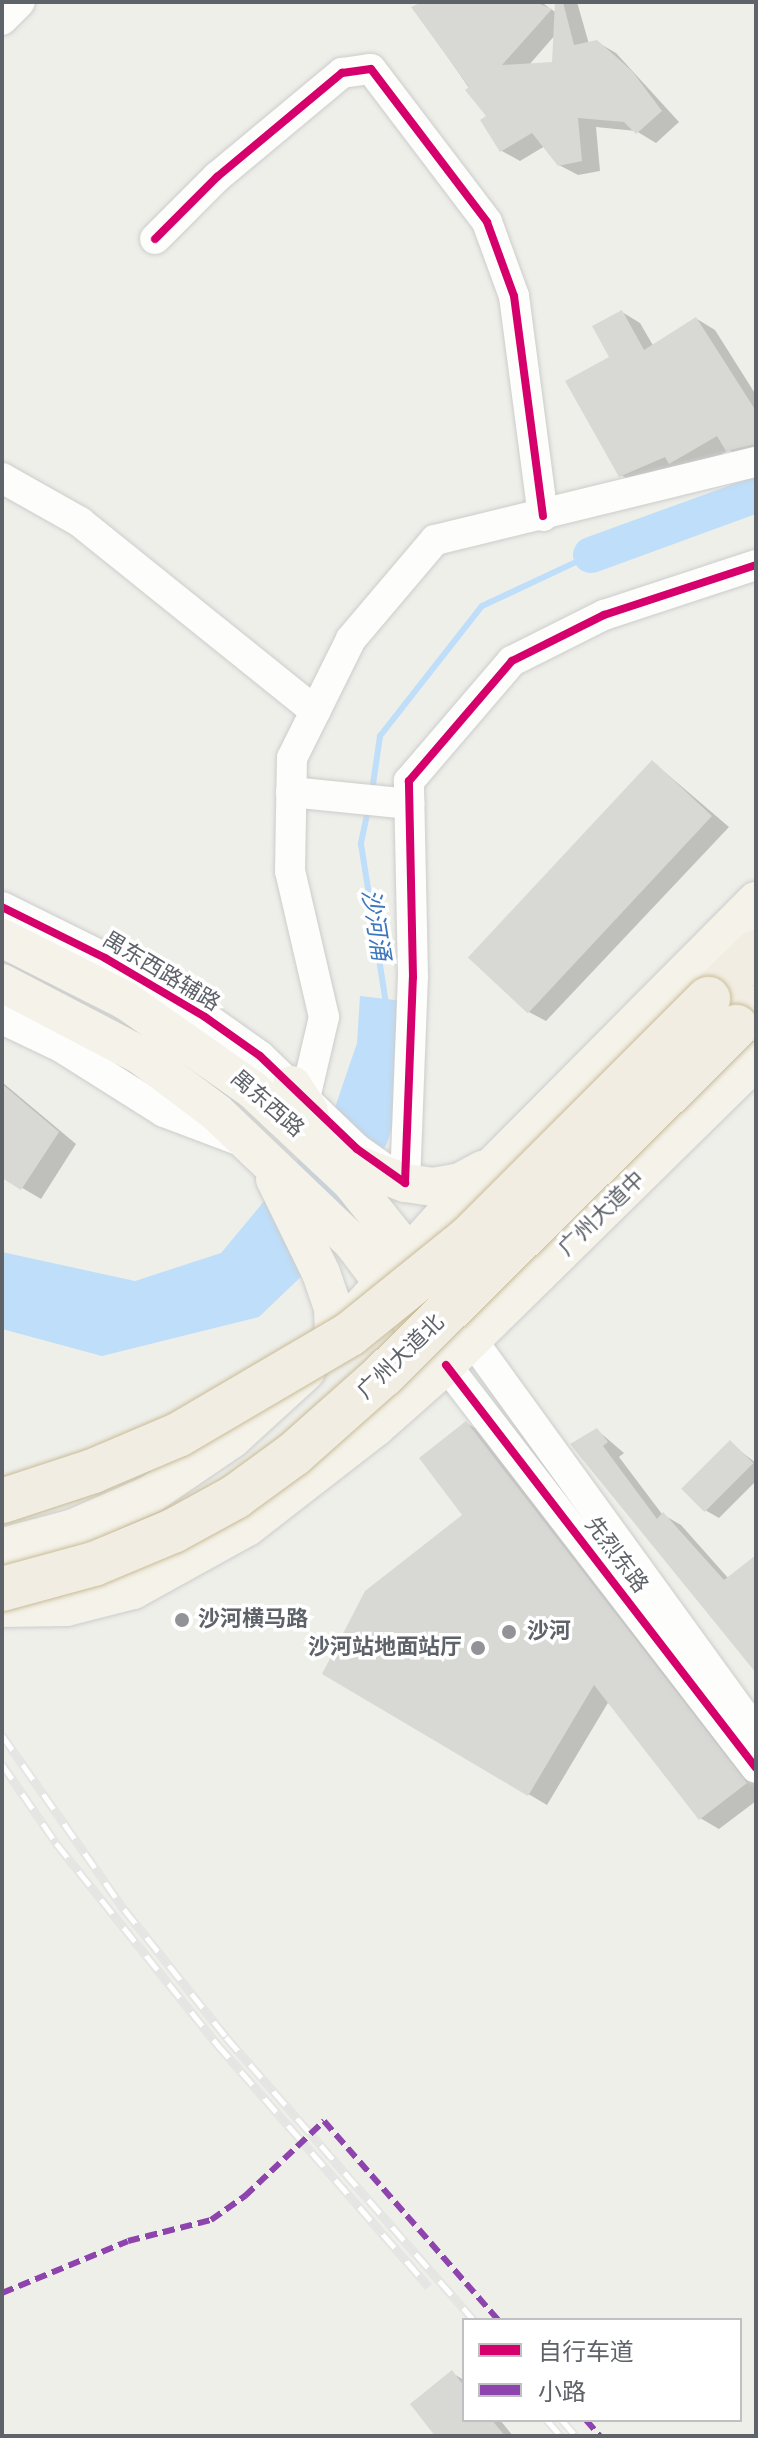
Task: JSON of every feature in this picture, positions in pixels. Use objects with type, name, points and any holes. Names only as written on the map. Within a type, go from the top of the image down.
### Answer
[{"type":"highway","name":"广州大道中","points":[[739,1024],[756,952]]},
{"type":"highway","name":"广州大道北","points":[[2,1501],[93,1471],[178,1435],[350,1334],[739,1024]]},
{"type":"highway","name":"广州大道北","points":[[2,1589],[94,1564],[173,1531],[235,1497],[294,1454],[383,1375],[739,1024]]},
{"type":"main road","points":[[2,1547],[74,1528],[151,1494],[264,1412],[334,1339],[409,1252],[756,901]]},
{"type":"main road","name":"禺东西路","points":[[3,918],[89,979],[168,1027],[332,1149],[409,1252],[459,1352]]},
{"type":"main road","name":"禺东西路","points":[[2,983],[140,1055],[258,1150],[294,1197],[459,1352]]},
{"type":"main road","name":"广州大道中","points":[[459,1352],[739,1024]]},
{"type":"main road","points":[[298,1091],[332,1149],[405,1183],[433,1187],[460,1182],[497,1162]]},
{"type":"main road","points":[[332,1149],[294,1197],[333,1308],[334,1339]]},
{"type":"main road","name":"广州大道北","points":[[2,1608],[97,1602],[170,1574],[298,1489],[459,1352]]},
{"type":"street","points":[[2,20],[20,2]]},
{"type":"street","points":[[155,239],[217,177],[342,73],[371,69],[487,222],[514,296],[543,516]]},
{"type":"street","points":[[298,1091],[324,1017],[290,871],[303,793],[292,758],[351,639],[435,540],[756,462]]},
{"type":"street","points":[[2,478],[80,522],[315,711]]},
{"type":"street","points":[[405,1183],[413,977],[404,803],[409,781],[512,661],[604,615],[756,565]]},
{"type":"street","points":[[303,793],[404,803]]},
{"type":"street","name":"禺东西路辅路","points":[[3,918],[158,987],[260,1056],[298,1091]]},
{"type":"street","points":[[2,1019],[73,1054],[164,1112],[258,1150]]},
{"type":"street","name":"先烈东路","points":[[459,1352],[756,1732]]},
{"type":"street","name":"先烈东路","points":[[459,1352],[756,1768]]},
{"type":"water","points":[[360,996],[403,1001],[399,1104],[387,1143],[348,1217],[309,1269],[259,1317],[102,1356],[2,1329],[2,1252],[135,1281],[221,1253],[330,1122],[357,1043]]},
{"type":"building","points":[[422,2],[535,2],[552,9],[502,65],[552,62],[555,2],[563,2],[574,45],[597,40],[632,71],[662,111],[636,134],[624,122],[578,118],[582,161],[558,166],[532,133],[500,152],[480,120],[486,116],[465,90],[469,87],[411,7]]},
{"type":"building","points":[[622,310],[644,350],[696,317],[756,411],[756,444],[726,451],[717,436],[669,464],[665,457],[619,477],[565,381],[609,357],[592,326]]},
{"type":"building","points":[[652,760],[712,816],[528,1013],[468,957]]},
{"type":"building","points":[[2,1084],[59,1132],[21,1190],[2,1178]]},
{"type":"building","name":"沙河","points":[[466,1421],[747,1783],[699,1820],[594,1685],[528,1796],[322,1674],[365,1591],[462,1515],[419,1458]]},
{"type":"building","points":[[597,1428],[608,1442],[603,1446],[657,1519],[663,1512],[724,1580],[756,1555],[756,1673],[570,1444]]},
{"type":"building","points":[[730,1440],[753,1463],[705,1512],[681,1489]]},
{"type":"building","points":[[452,2370],[462,2383],[462,2422],[494,2422],[505,2436],[435,2436],[410,2404]]},
{"type":"waterway","name":"沙河涌","points":[[591,555],[756,495]]},
{"type":"waterway","name":"沙河涌","points":[[372,791],[380,736],[482,606],[591,555]]},
{"type":"waterway","name":"沙河涌","points":[[368,810],[361,844],[386,1004]]},
{"type":"railway","points":[[2,1735],[124,1909],[226,2037],[472,2318]]},
{"type":"railway","points":[[2,1764],[56,1843],[217,2044],[429,2287]]},
{"type":"railway","points":[[549,2422],[561,2436]]},
{"type":"railway","points":[[564,2422],[576,2436]]},
{"type":"marked path","points":[[2,2293],[128,2241],[211,2220],[245,2196],[324,2121],[496,2318]]},
{"type":"marked path","points":[[588,2422],[600,2436]]},
{"type":"cycle path","points":[[155,239],[217,177],[342,73],[371,69],[487,222],[514,296],[543,516]]},
{"type":"cycle path","points":[[2,907],[105,958],[205,1017],[260,1056],[357,1149],[405,1183],[413,977],[409,781],[512,661],[604,615],[756,565]]},
{"type":"cycle path","points":[[446,1365],[756,1768]]},
{"type":"place","name":"沙河横马路","points":[[182,1620]]},
{"type":"place","name":"沙河","points":[[509,1632]]},
{"type":"place","name":"沙河站地面站厅","points":[[478,1648]]}]
